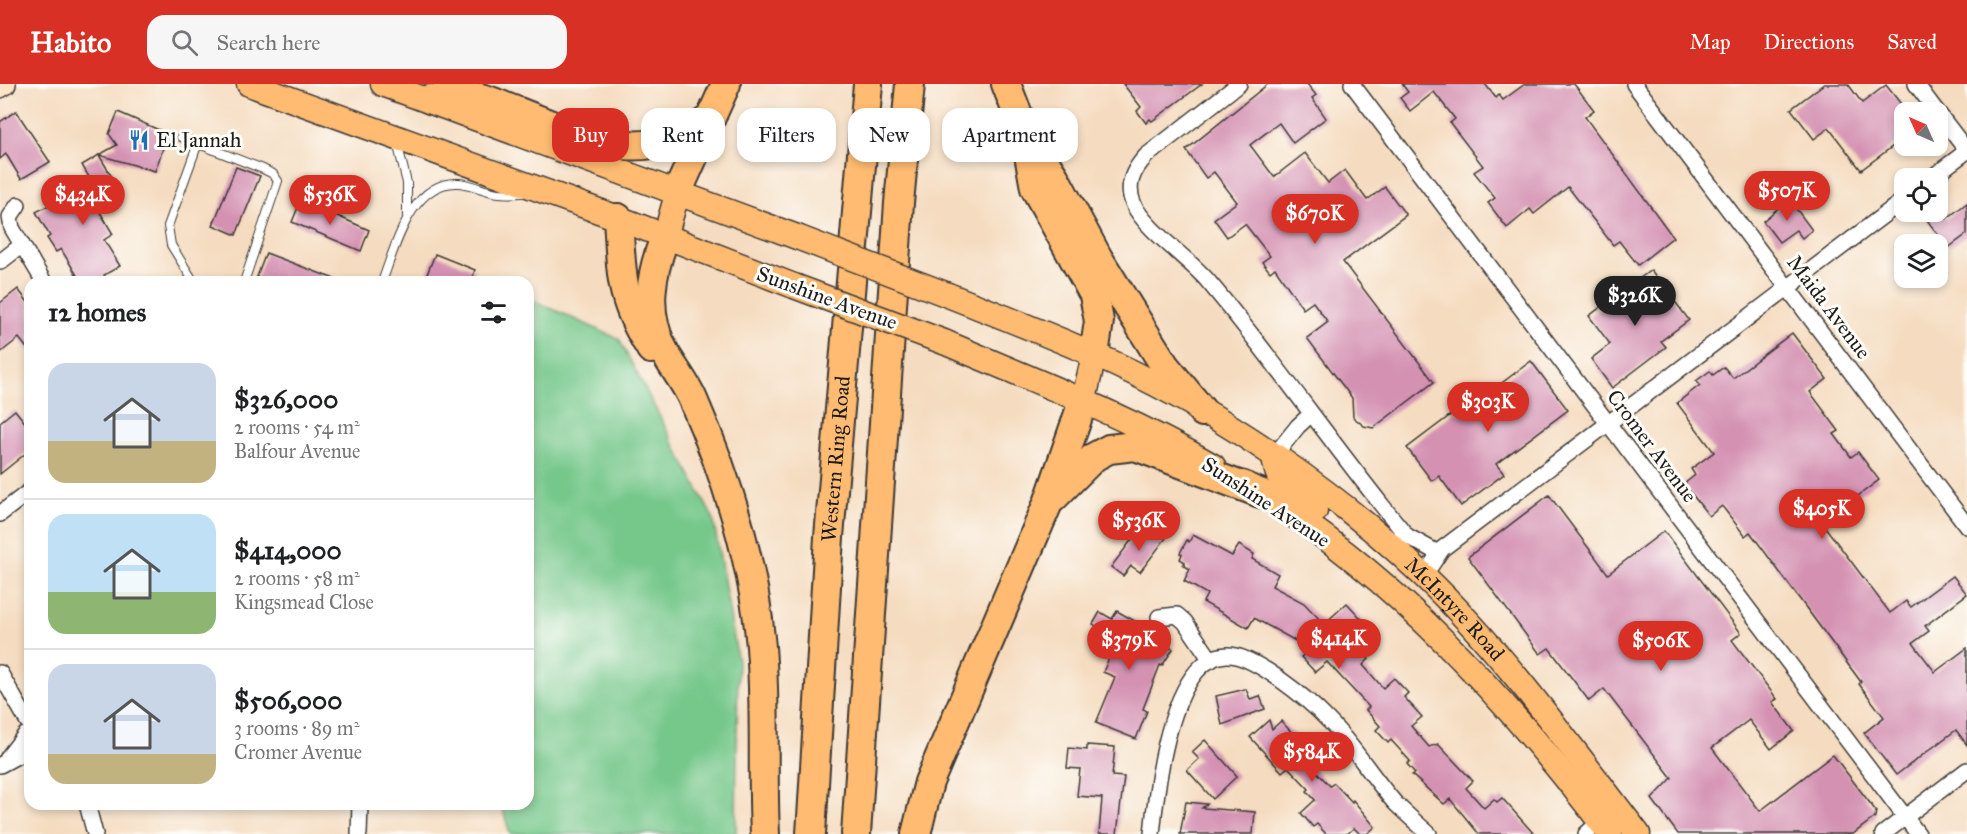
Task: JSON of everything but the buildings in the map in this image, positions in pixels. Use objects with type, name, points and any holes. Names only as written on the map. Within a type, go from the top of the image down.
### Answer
[{"type":"highway","points":[[714,108],[726,84]]},
{"type":"highway","name":"Western Ring Road","points":[[811,834],[829,537],[868,84]]},
{"type":"highway","name":"Western Ring Road","points":[[855,834],[899,203],[910,84]]},
{"type":"highway","points":[[1006,84],[1015,108]]},
{"type":"highway","points":[[430,99],[477,97],[595,140],[623,145],[641,144]]},
{"type":"highway","points":[[678,192],[690,162]]},
{"type":"highway","points":[[1030,162],[1035,188],[1094,295],[1099,321],[1094,355]]},
{"type":"highway","points":[[1045,162],[1079,226],[1159,357],[1179,386],[1203,412]]},
{"type":"highway","points":[[618,218],[621,276],[627,304],[716,463]]},
{"type":"highway","points":[[664,237],[650,289],[654,326],[661,346],[693,400],[716,463],[740,536],[758,618],[761,649],[765,834]]},
{"type":"highway","points":[[916,834],[929,782],[1048,503],[1054,479],[1084,399]]},
{"type":"highway","points":[[1048,503],[1094,457],[1122,447],[1145,448],[1178,464],[1260,493]]},
{"type":"main road","points":[[0,87],[4,84]]},
{"type":"main road","name":"Sunshine Avenue","points":[[249,84],[618,218],[944,342],[1084,399],[1170,441],[1260,493],[1373,576]]},
{"type":"main road","name":"Sunshine Avenue","points":[[383,84],[430,99],[948,294],[1094,355],[1203,412],[1274,456]]},
{"type":"main road","points":[[664,237],[678,192]]},
{"type":"main road","points":[[1084,399],[1094,355]]},
{"type":"main road","points":[[1274,456],[1278,480],[1332,524],[1373,576]]},
{"type":"main road","name":"McIntyre Road","points":[[1274,456],[1368,525],[1424,576],[1528,690],[1604,824]]},
{"type":"main road","name":"McIntyre Road","points":[[1373,576],[1400,599],[1504,706],[1604,824],[1638,834]]},
{"type":"main road","points":[[1400,599],[1424,576]]},
{"type":"street","name":"McIntyre Road","points":[[1239,84],[1146,156],[1138,165],[1129,186],[1134,207],[1141,217],[1205,278],[1407,536],[1438,553]]},
{"type":"street","name":"Cromer Avenue","points":[[1352,84],[1918,834]]},
{"type":"street","name":"Maida Avenue","points":[[1634,84],[1967,526]]},
{"type":"street","points":[[1916,84],[1930,102]]},
{"type":"street","points":[[1944,168],[1967,151],[1948,126]]},
{"type":"street","points":[[18,205],[10,218],[12,228],[40,276]]},
{"type":"street","points":[[1424,576],[1438,553],[1894,207]]},
{"type":"street","points":[[0,262],[22,245]]},
{"type":"street","points":[[1274,456],[1310,415]]},
{"type":"street","points":[[0,514],[24,496]]},
{"type":"street","points":[[1159,617],[1177,615],[1185,622],[1211,660]]},
{"type":"street","points":[[1152,834],[1157,777],[1167,742],[1194,675],[1211,660],[1225,655],[1239,656],[1252,661],[1311,704],[1340,734],[1396,804],[1429,834]]},
{"type":"street","points":[[5,680],[24,698]]},
{"type":"street","points":[[5,680],[24,725]]},
{"type":"street","points":[[2,763],[24,738]]},
{"type":"street","points":[[1883,834],[1967,770]]},
{"type":"street","points":[[89,810],[95,834]]},
{"type":"street","points":[[359,834],[360,810]]},
{"type":"lane","points":[[181,137],[263,169],[273,174],[278,181],[246,276]]},
{"type":"lane","points":[[396,139],[406,174],[407,218]]},
{"type":"lane","points":[[190,276],[171,245],[168,226],[198,143]]},
{"type":"lane","points":[[384,276],[407,218],[420,200],[431,190],[458,183],[499,194],[545,192]]},
{"type":"green space","points":[[534,301],[619,339],[713,518],[738,661],[736,834],[510,834],[503,810],[534,810]]},
{"type":"place","name":"El Jannah","points":[[139,140]]}]
